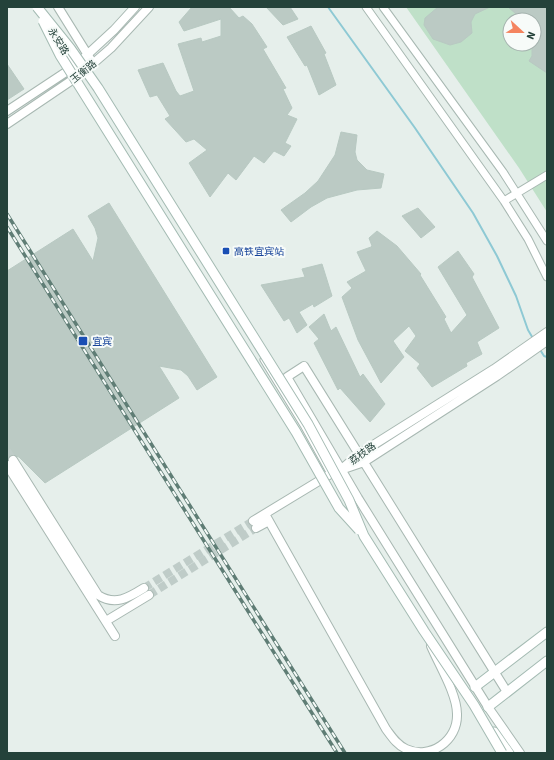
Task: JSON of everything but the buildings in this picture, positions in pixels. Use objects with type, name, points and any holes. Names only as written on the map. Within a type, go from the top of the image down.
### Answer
[{"type":"main road","points":[[37,7],[70,48],[98,88],[304,417],[349,500],[364,536]]},
{"type":"main road","points":[[37,7],[60,55],[296,432],[339,508],[364,536],[424,631],[474,705],[509,753]]},
{"type":"main road","points":[[475,687],[547,632]]},
{"type":"main road","points":[[488,707],[547,661]]},
{"type":"main road","points":[[474,705],[502,753]]},
{"type":"street","name":"永安路","points":[[37,7],[76,66],[83,73]]},
{"type":"street","name":"永安路","points":[[58,7],[93,64]]},
{"type":"street","name":"玉衡路","points":[[7,112],[76,66],[135,7]]},
{"type":"street","name":"玉衡路","points":[[7,124],[83,73],[121,38],[149,7]]},
{"type":"street","points":[[366,7],[504,201],[528,239],[547,277]]},
{"type":"street","points":[[383,7],[517,193],[547,240]]},
{"type":"street","points":[[83,73],[304,427],[330,474]]},
{"type":"street","points":[[504,201],[547,175]]},
{"type":"street","name":"荔枝路","points":[[341,469],[364,462],[546,336]]},
{"type":"street","points":[[507,692],[304,366],[287,377],[341,469],[475,687],[520,753]]},
{"type":"street","name":"荔枝路","points":[[341,469],[359,454],[496,372]]},
{"type":"street","points":[[10,463],[98,595],[108,600],[118,601],[146,592],[106,622]]},
{"type":"street","points":[[10,463],[115,636]]},
{"type":"street","points":[[255,525],[330,474],[341,469]]},
{"type":"street","points":[[267,517],[386,730],[401,746],[411,751],[423,752],[434,750],[444,744],[455,728],[457,710],[452,694],[424,631]]},
{"type":"green space","points":[[406,7],[547,7],[547,212],[519,168]]},
{"type":"waterway","points":[[328,7],[415,128],[473,213],[497,256],[516,296],[528,330],[534,340]]},
{"type":"waterway","points":[[539,348],[544,356],[547,357]]},
{"type":"tunnel","points":[[7,451],[13,460]]},
{"type":"tunnel","points":[[144,588],[253,521]]},
{"type":"tunnel","points":[[149,595],[256,528]]},
{"type":"railway","points":[[7,214],[345,753]]},
{"type":"railway","points":[[7,227],[337,753]]},
{"type":"place","name":"高铁宜宾站","points":[[226,251]]},
{"type":"place","name":"宜宾","points":[[83,341]]}]
